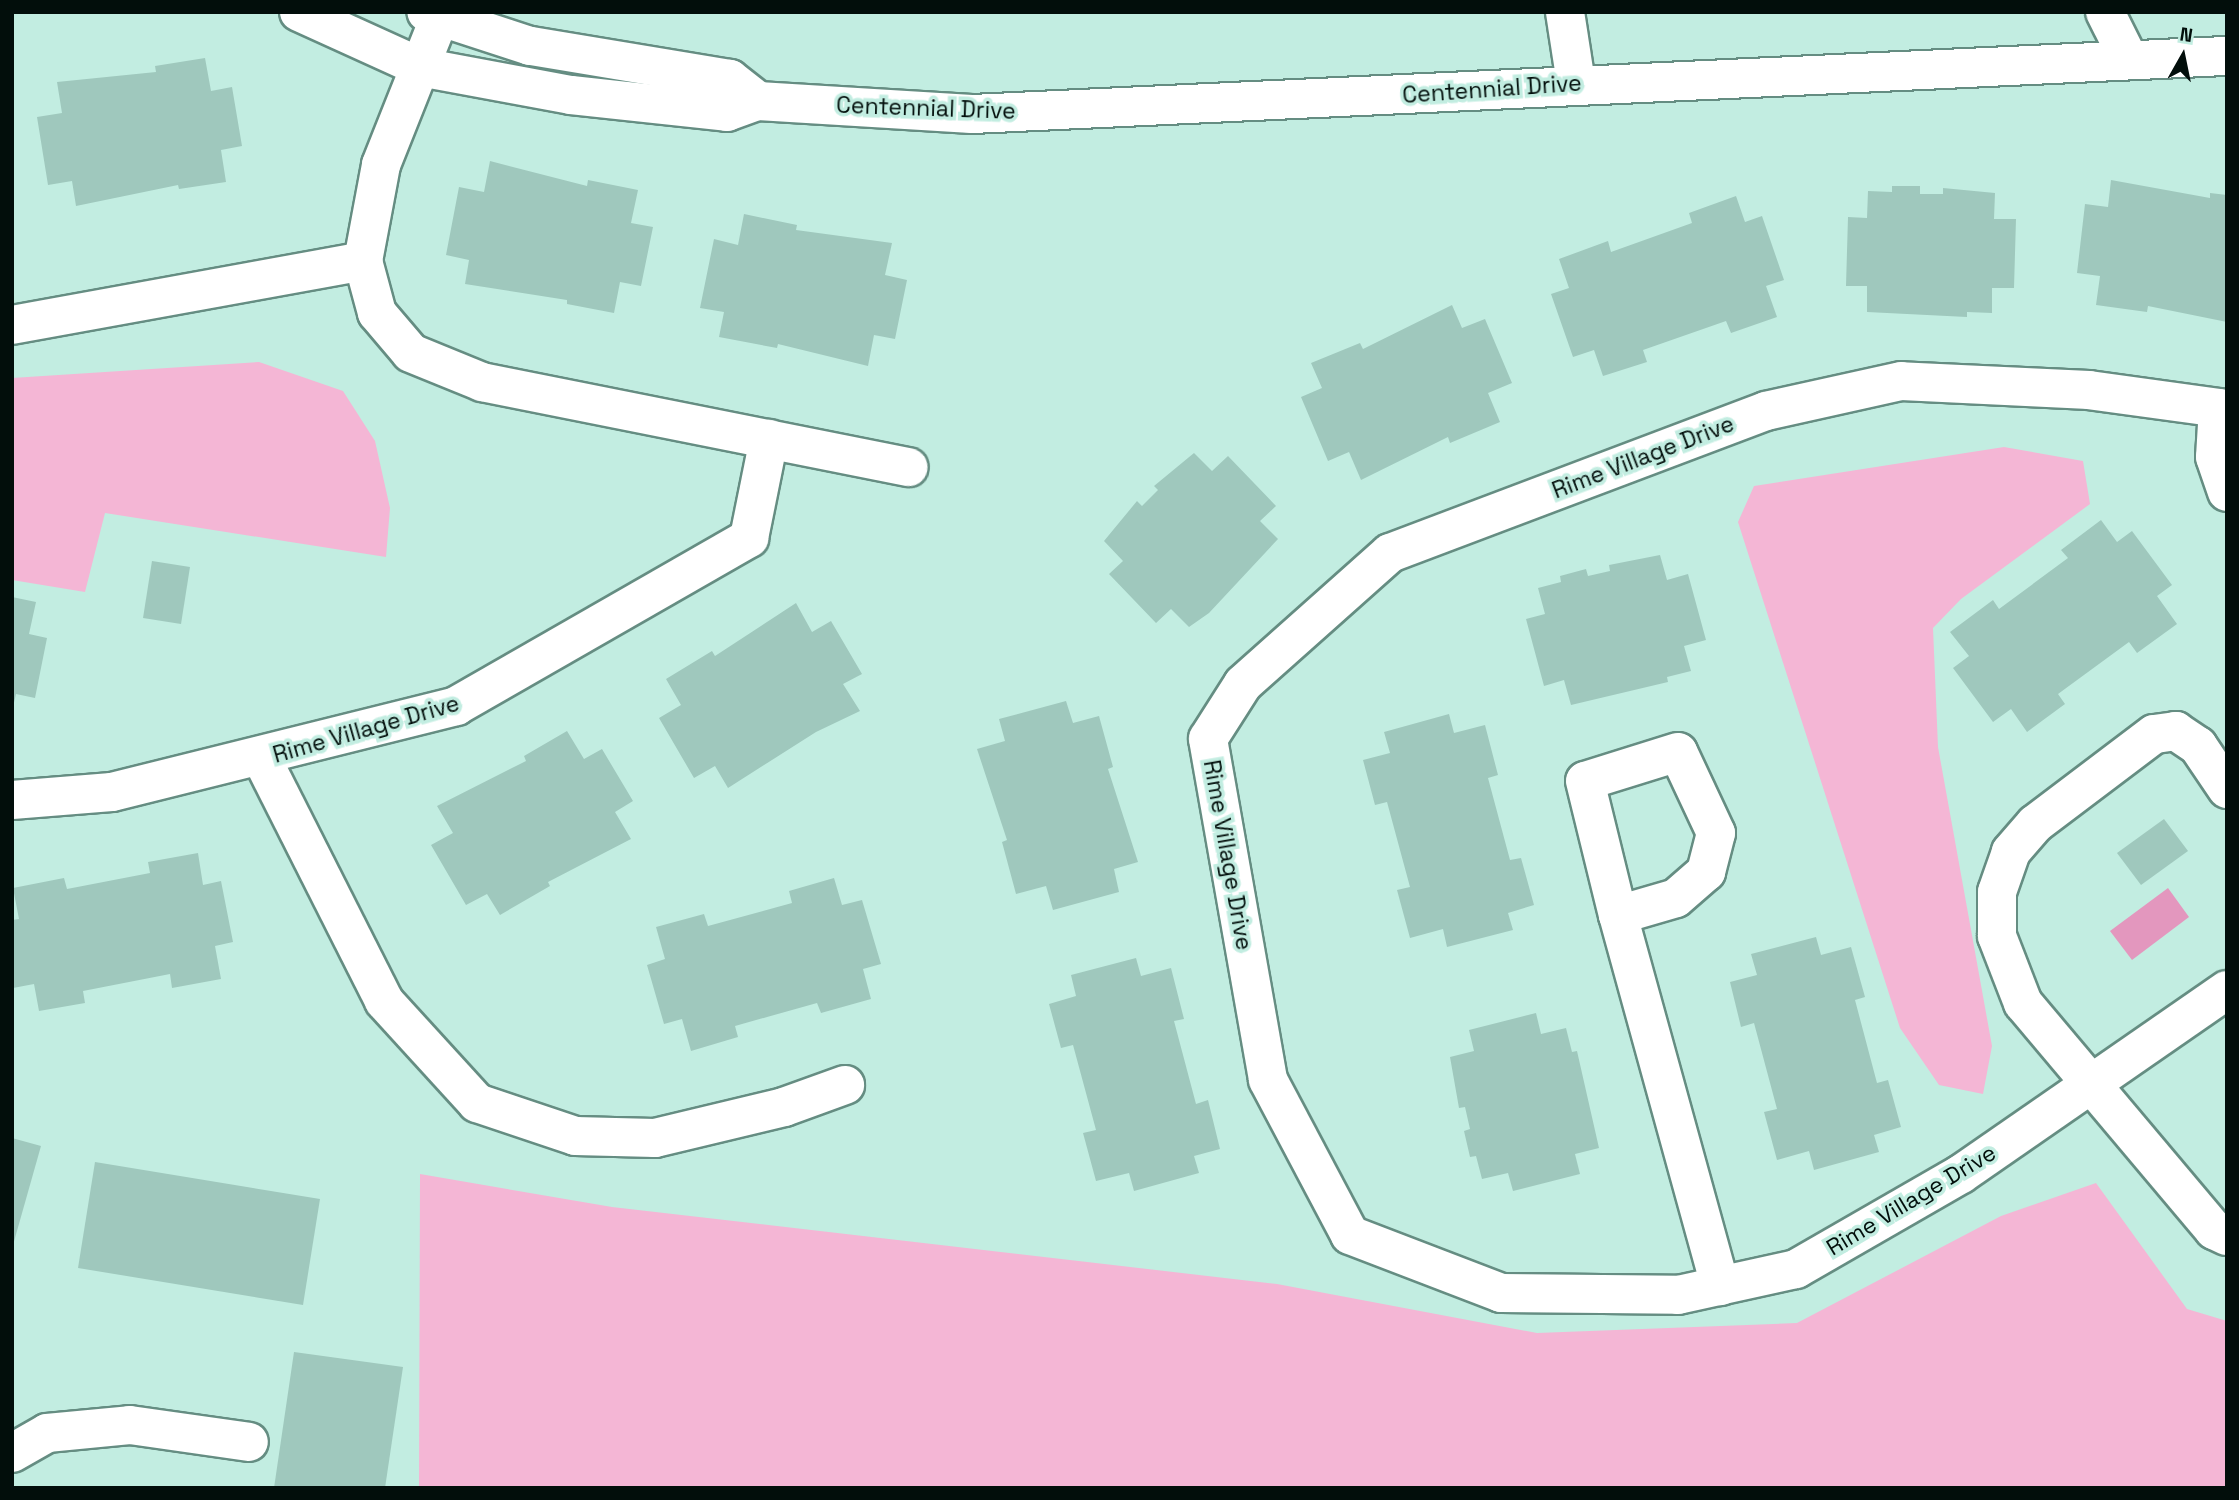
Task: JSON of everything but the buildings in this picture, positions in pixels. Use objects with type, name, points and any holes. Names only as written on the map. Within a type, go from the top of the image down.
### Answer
[{"type":"street","name":"Centennial Drive","points":[[299,12],[420,67],[571,95],[727,112],[758,101],[972,114],[2127,56],[2227,56]]},
{"type":"street","points":[[1565,12],[1576,83]]},
{"type":"street","points":[[2105,12],[2127,56]]},
{"type":"street","points":[[758,101],[730,79],[530,46],[432,16],[420,67],[381,165],[363,261],[377,313],[411,353],[482,382],[909,467]]},
{"type":"street","points":[[12,325],[363,261]]},
{"type":"street","name":"Rime Village Drive","points":[[2222,409],[2089,390],[1901,382],[1766,411],[1390,553],[1243,684],[1208,739],[1268,1080],[1350,1235],[1501,1293],[1678,1295],[1796,1269],[1961,1174],[2091,1087],[2227,990]]},
{"type":"street","points":[[2222,409],[2215,457],[2227,492]]},
{"type":"street","name":"Rime Village Drive","points":[[12,800],[113,792],[262,759],[456,706],[749,538],[769,439]]},
{"type":"street","points":[[2227,789],[2198,746],[2176,731],[2154,734],[2035,824],[2011,852],[1997,892],[1997,936],[2023,1003],[2214,1230],[2227,1236]]},
{"type":"street","points":[[262,759],[384,1001],[477,1103],[575,1136],[655,1138],[784,1107],[845,1085]]},
{"type":"street","points":[[1618,915],[1720,1286]]},
{"type":"street","points":[[12,1453],[47,1433],[130,1425],[249,1442]]},
{"type":"shaded area","points":[[259,362],[343,391],[375,441],[390,508],[386,557],[105,513],[85,592],[12,580],[12,378]]},
{"type":"shaded area","points":[[2004,447],[2083,461],[2090,504],[1961,599],[1933,628],[1938,747],[1992,1046],[1983,1094],[1939,1085],[1900,1028],[1738,522],[1754,486]]},
{"type":"shaded area","points":[[2168,888],[2189,917],[2132,960],[2110,931]]},
{"type":"shaded area","points":[[420,1174],[612,1207],[1277,1284],[1537,1333],[1797,1323],[2001,1216],[2096,1183],[2187,1309],[2227,1321],[2227,1488],[419,1488]]}]
